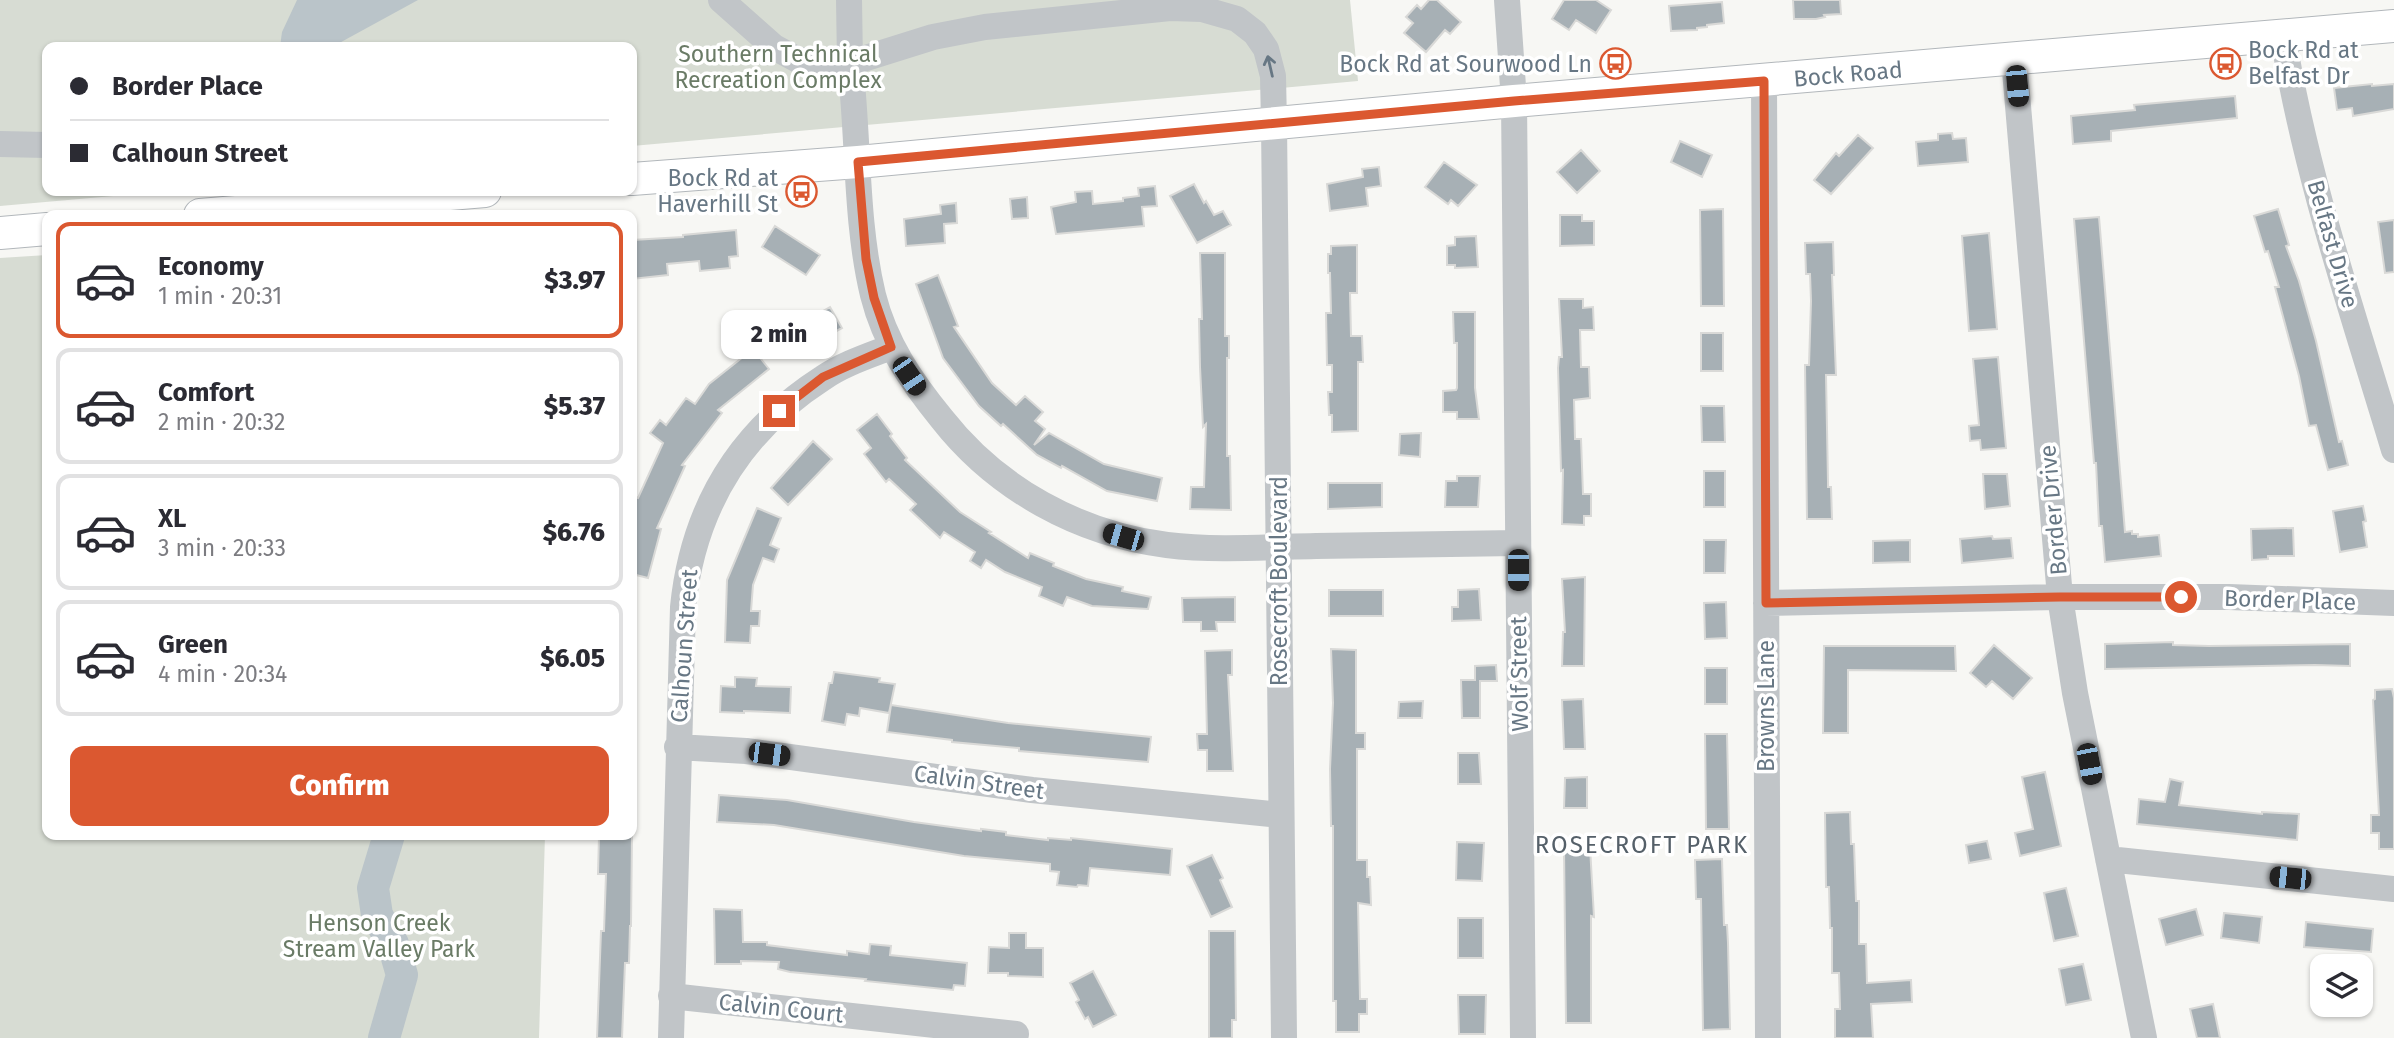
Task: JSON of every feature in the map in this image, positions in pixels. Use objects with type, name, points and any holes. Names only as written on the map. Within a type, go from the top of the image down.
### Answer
[{"type":"main road","name":"Bock Road","points":[[637,179],[858,162],[1514,101],[2394,26]]},
{"type":"main road","points":[[256,210],[424,196]]},
{"type":"main road","points":[[0,233],[42,229]]},
{"type":"street","points":[[721,0],[774,47],[798,60],[850,63],[933,37],[985,27],[1170,8],[1242,10]]},
{"type":"street","points":[[849,0],[850,63],[866,259],[874,298],[891,347],[923,396],[957,439],[1002,478],[1048,508],[1100,530],[1147,542],[1187,547],[1517,543]]},
{"type":"street","name":"Wolf Street","points":[[1507,0],[1514,101],[1523,1038]]},
{"type":"street","name":"Rosecroft Boulevard","points":[[1242,10],[1266,49],[1271,64],[1274,124],[1284,1038]]},
{"type":"street","name":"Belfast Drive","points":[[2283,36],[2290,79],[2323,214],[2394,450]]},
{"type":"street","name":"Border Drive","points":[[2014,59],[2060,597],[2075,693],[2144,1038]]},
{"type":"street","name":"Browns Lane","points":[[1764,81],[1768,1038]]},
{"type":"street","points":[[0,144],[42,145]]},
{"type":"street","name":"Calhoun Street","points":[[670,1038],[677,747],[685,584],[702,524],[719,484],[762,426],[823,377],[891,347]]},
{"type":"street","name":"Border Place","points":[[1766,603],[2060,597],[2229,597],[2394,603]]},
{"type":"street","name":"Calvin Street","points":[[677,747],[759,753],[1032,790],[1281,816]]},
{"type":"street","points":[[2108,859],[2394,889]]},
{"type":"street","name":"Calvin Court","points":[[671,996],[1016,1034]]},
{"type":"green space","name":"Southern Technical Recreation Complex","points":[[0,0],[1350,0],[1358,81],[637,146],[637,42],[42,42],[42,196],[113,196],[0,206]]},
{"type":"green space","name":"Henson Creek Stream Valley Park","points":[[42,255],[42,840],[545,840],[539,1038],[0,1038],[0,258]]},
{"type":"shaded area","points":[[297,0],[418,0],[341,42],[281,42],[282,32]]},
{"type":"building","points":[[1429,0],[1437,0],[1461,22],[1450,34],[1445,30],[1426,52],[1404,33],[1413,23],[1406,17],[1417,5],[1421,9]]},
{"type":"building","points":[[1564,0],[1596,0],[1611,10],[1596,33],[1576,20],[1569,30],[1552,19]]},
{"type":"building","points":[[1793,0],[1840,0],[1841,14],[1824,15],[1825,17],[1816,19],[1794,19]]},
{"type":"building","points":[[1722,2],[1724,23],[1707,25],[1697,30],[1671,31],[1669,6]]},
{"type":"building","points":[[2394,84],[2394,109],[2353,116],[2352,108],[2337,110],[2334,88]]},
{"type":"building","points":[[2235,96],[2237,118],[2111,131],[2111,141],[2073,144],[2071,116],[2135,110],[2134,105]]},
{"type":"building","points":[[1952,133],[1953,139],[1966,138],[1968,162],[1918,166],[1916,142],[1938,140],[1938,134]]},
{"type":"building","points":[[1858,135],[1873,148],[1831,194],[1814,180],[1836,153],[1839,156]]},
{"type":"building","points":[[1680,141],[1712,155],[1702,177],[1671,162]]},
{"type":"building","points":[[1581,150],[1600,171],[1577,193],[1557,172]]},
{"type":"building","points":[[1444,162],[1477,185],[1458,206],[1451,200],[1448,204],[1425,187]]},
{"type":"building","points":[[1379,167],[1381,186],[1366,188],[1368,206],[1330,211],[1327,184],[1363,177],[1362,169]]},
{"type":"building","points":[[1194,184],[1214,215],[1223,211],[1231,225],[1197,243],[1170,196]]},
{"type":"building","points":[[1155,186],[1157,206],[1142,207],[1144,226],[1056,234],[1051,207],[1076,202],[1075,192],[1092,191],[1093,204],[1123,201],[1123,198],[1139,196],[1138,188]]},
{"type":"building","points":[[1027,197],[1028,218],[1012,219],[1010,199]]},
{"type":"building","points":[[956,203],[957,223],[944,224],[945,243],[906,246],[904,219],[941,214],[940,205]]},
{"type":"building","points":[[1723,209],[1724,306],[1701,306],[1700,210]]},
{"type":"building","points":[[2278,209],[2289,245],[2286,246],[2316,341],[2339,442],[2342,441],[2348,465],[2328,470],[2316,425],[2309,426],[2299,376],[2275,287],[2279,287],[2254,216]]},
{"type":"building","points":[[1560,215],[1582,215],[1582,221],[1594,221],[1594,245],[1560,246]]},
{"type":"building","points":[[2099,217],[2125,532],[2132,531],[2132,534],[2138,534],[2138,537],[2159,535],[2161,556],[2105,562],[2102,526],[2099,526],[2096,463],[2074,219]]},
{"type":"building","points":[[2394,220],[2394,272],[2385,273],[2378,222]]},
{"type":"building","points":[[775,226],[820,255],[806,275],[762,247]]},
{"type":"building","points":[[736,230],[738,256],[729,257],[730,268],[700,271],[699,261],[667,264],[668,275],[637,278],[637,240]]},
{"type":"building","points":[[1989,233],[1997,329],[1969,331],[1962,236]]},
{"type":"building","points":[[1476,236],[1478,267],[1455,268],[1455,265],[1447,265],[1447,246],[1455,245],[1455,237]]},
{"type":"building","points":[[1833,242],[1836,375],[1826,375],[1828,487],[1831,487],[1832,519],[1807,519],[1805,365],[1809,365],[1811,301],[1810,274],[1806,274],[1805,243]]},
{"type":"building","points":[[1357,245],[1357,293],[1350,293],[1351,336],[1362,336],[1363,362],[1358,362],[1358,431],[1332,432],[1328,392],[1332,392],[1332,365],[1327,365],[1326,313],[1331,313],[1328,254],[1331,254],[1331,246]]},
{"type":"building","points":[[1200,253],[1225,253],[1225,336],[1229,336],[1227,456],[1230,456],[1231,510],[1190,509],[1191,487],[1204,487],[1206,424],[1203,427],[1199,319],[1202,319]]},
{"type":"building","points":[[938,275],[958,326],[954,327],[992,383],[1016,405],[1025,396],[1043,412],[1035,421],[1045,429],[1034,445],[1049,433],[1104,464],[1162,478],[1157,501],[1107,491],[1062,466],[1061,468],[1037,455],[979,406],[943,358],[916,284]]},
{"type":"building","points":[[1559,299],[1583,299],[1583,308],[1593,307],[1594,330],[1580,330],[1581,367],[1589,367],[1590,398],[1574,400],[1575,439],[1581,439],[1583,494],[1591,494],[1591,516],[1584,516],[1584,525],[1562,524],[1563,470],[1561,471],[1558,368],[1559,357],[1562,357]]},
{"type":"building","points":[[830,307],[842,328],[795,354],[779,323],[794,314],[800,324]]},
{"type":"building","points":[[1453,312],[1475,312],[1475,388],[1479,419],[1457,419],[1457,412],[1443,412],[1443,391],[1457,388],[1457,343],[1454,343]]},
{"type":"building","points":[[1701,333],[1723,333],[1723,371],[1701,371]]},
{"type":"building","points":[[753,349],[769,369],[718,410],[722,413],[682,465],[685,466],[657,528],[661,529],[648,578],[637,575],[637,498],[663,443],[650,433],[660,420],[666,425],[686,398],[695,404],[709,384]]},
{"type":"building","points":[[1998,357],[2006,448],[1981,450],[1980,440],[1970,441],[1969,426],[1979,425],[1973,359]]},
{"type":"building","points":[[1701,406],[1724,406],[1725,442],[1702,442]]},
{"type":"building","points":[[877,414],[907,458],[905,460],[960,512],[991,532],[989,533],[1028,558],[1030,553],[1054,563],[1053,566],[1086,579],[1123,587],[1122,591],[1151,597],[1148,609],[1092,606],[1067,597],[1063,606],[1039,596],[1042,587],[1005,572],[986,560],[981,568],[970,561],[975,552],[944,532],[940,538],[910,510],[916,504],[889,479],[886,482],[864,454],[871,448],[857,430]]},
{"type":"building","points":[[1421,433],[1420,457],[1399,455],[1400,434]]},
{"type":"building","points":[[813,441],[832,459],[788,505],[771,488]]},
{"type":"building","points":[[1704,471],[1725,471],[1725,507],[1704,507]]},
{"type":"building","points":[[1983,474],[2007,474],[2010,506],[1985,509]]},
{"type":"building","points":[[1457,476],[1480,476],[1478,507],[1445,507],[1446,481],[1457,481]]},
{"type":"building","points":[[1328,483],[1382,483],[1382,507],[1328,509]]},
{"type":"building","points":[[2363,506],[2367,547],[2340,552],[2333,511]]},
{"type":"building","points":[[757,508],[781,518],[770,545],[779,549],[774,562],[763,558],[753,585],[751,611],[760,611],[759,626],[751,626],[750,643],[725,642],[727,580]]},
{"type":"building","points":[[2293,528],[2294,556],[2268,556],[2268,559],[2252,560],[2251,529]]},
{"type":"building","points":[[1992,536],[1993,539],[2011,538],[2013,558],[1962,563],[1960,539]]},
{"type":"building","points":[[1704,540],[1726,540],[1725,573],[1704,573]]},
{"type":"building","points":[[1910,540],[1910,562],[1873,563],[1873,541]]},
{"type":"building","points":[[1585,577],[1584,666],[1562,666],[1565,632],[1562,579]]},
{"type":"building","points":[[1479,589],[1481,620],[1452,621],[1452,607],[1458,607],[1458,590]]},
{"type":"building","points":[[1329,590],[1383,590],[1383,616],[1329,616]]},
{"type":"building","points":[[1235,597],[1235,622],[1216,622],[1217,631],[1201,631],[1201,622],[1183,622],[1182,598]]},
{"type":"building","points":[[1726,602],[1727,638],[1705,639],[1704,603]]},
{"type":"building","points":[[2173,642],[2173,645],[2209,646],[2350,644],[2350,666],[2105,669],[2105,644]]},
{"type":"building","points":[[1994,645],[2032,678],[2013,699],[1992,681],[1986,687],[1970,673]]},
{"type":"building","points":[[1824,646],[1955,646],[1956,671],[1848,670],[1848,733],[1823,733]]},
{"type":"building","points":[[1331,649],[1356,650],[1356,733],[1365,733],[1365,749],[1357,749],[1357,860],[1367,860],[1371,905],[1358,903],[1360,999],[1367,999],[1367,1014],[1359,1014],[1359,1032],[1336,1032],[1336,1001],[1333,1001]]},
{"type":"building","points":[[1232,650],[1232,675],[1228,675],[1233,771],[1207,771],[1207,750],[1198,750],[1197,734],[1207,734],[1205,651]]},
{"type":"building","points":[[1496,665],[1497,681],[1480,681],[1480,718],[1462,718],[1461,680],[1475,680],[1475,666]]},
{"type":"building","points":[[1705,668],[1727,668],[1727,704],[1705,704]]},
{"type":"building","points":[[834,672],[880,678],[879,682],[895,684],[889,713],[860,708],[859,716],[847,714],[845,725],[822,721],[829,683],[832,683]]},
{"type":"building","points":[[735,677],[757,678],[756,686],[791,687],[790,713],[720,712],[721,686],[735,687]]},
{"type":"building","points":[[2392,689],[2394,849],[2379,849],[2379,833],[2371,833],[2371,815],[2379,815],[2373,700],[2375,690]]},
{"type":"building","points":[[1583,699],[1585,749],[1564,749],[1562,700]]},
{"type":"building","points":[[1423,701],[1422,718],[1398,718],[1399,702]]},
{"type":"building","points":[[891,705],[1008,723],[1151,737],[1148,762],[1019,751],[1019,748],[952,742],[887,732]]},
{"type":"building","points":[[1705,734],[1727,734],[1729,829],[1706,829]]},
{"type":"building","points":[[1458,753],[1479,753],[1481,784],[1458,784]]},
{"type":"building","points":[[2045,772],[2061,846],[2020,856],[2015,833],[2033,829],[2022,777]]},
{"type":"building","points":[[1587,777],[1587,808],[1564,808],[1565,778]]},
{"type":"building","points":[[2170,779],[2183,782],[2179,805],[2262,814],[2299,814],[2297,840],[2137,824],[2139,799],[2165,802]]},
{"type":"building","points":[[719,795],[787,800],[914,822],[1006,832],[1006,835],[1048,840],[1071,838],[1172,849],[1170,875],[1090,868],[1088,886],[1057,885],[1059,872],[1050,871],[1050,864],[964,856],[774,825],[717,822]]},
{"type":"building","points":[[1850,812],[1856,901],[1859,901],[1859,944],[1866,944],[1867,983],[1911,980],[1912,1002],[1871,1004],[1873,1038],[1835,1038],[1835,1009],[1840,1009],[1839,973],[1832,973],[1832,928],[1829,887],[1826,887],[1825,813]]},
{"type":"building","points":[[599,840],[632,840],[631,926],[629,963],[625,963],[622,1038],[597,1038],[606,874],[598,874]]},
{"type":"building","points":[[1987,841],[1991,859],[1969,863],[1966,845]]},
{"type":"building","points":[[1457,842],[1484,843],[1482,881],[1456,880]]},
{"type":"building","points":[[1590,847],[1594,917],[1591,916],[1591,1023],[1566,1023],[1564,848]]},
{"type":"building","points":[[1212,855],[1232,907],[1211,917],[1187,866]]},
{"type":"building","points":[[1722,859],[1730,1029],[1703,1030],[1701,899],[1696,899],[1695,860]]},
{"type":"building","points":[[2066,888],[2078,936],[2054,941],[2044,893]]},
{"type":"building","points":[[714,909],[742,910],[743,942],[767,942],[767,945],[847,955],[847,951],[869,954],[870,944],[891,946],[890,955],[967,963],[965,986],[954,985],[953,990],[790,972],[778,969],[779,962],[741,961],[741,964],[715,964]]},
{"type":"building","points":[[2196,909],[2203,935],[2166,945],[2159,919]]},
{"type":"building","points":[[2224,913],[2262,917],[2259,943],[2221,938]]},
{"type":"building","points":[[1458,918],[1483,918],[1483,958],[1458,958]]},
{"type":"building","points":[[2306,922],[2373,929],[2371,952],[2304,947]]},
{"type":"building","points":[[1209,931],[1235,931],[1236,1020],[1232,1020],[1232,1038],[1209,1038]]},
{"type":"building","points":[[1009,933],[1026,933],[1026,948],[1043,948],[1043,977],[988,973],[989,947],[1009,948]]},
{"type":"building","points":[[2083,964],[2091,1000],[2066,1005],[2059,969]]},
{"type":"building","points":[[1093,971],[1116,1015],[1093,1027],[1088,1017],[1085,1019],[1076,1002],[1079,1000],[1070,983]]},
{"type":"building","points":[[1458,995],[1486,995],[1485,1034],[1459,1034]]},
{"type":"building","points":[[2213,1004],[2220,1038],[2197,1038],[2190,1009]]},
{"type":"waterway","points":[[384,1038],[402,975],[393,944],[377,915],[373,888],[387,840]]},
{"type":"place","name":"Bock Rd at Belfast Dr","points":[[2225,63]]},
{"type":"place","name":"Bock Rd at Sourwood Ln","points":[[1615,64]]},
{"type":"place","name":"Bock Rd at Haverhill St","points":[[801,191]]},
{"type":"district","name":"ROSECROFT PARK","points":[[1642,845]]},
{"type":"route","points":[[779,411],[823,377],[891,347],[874,298],[866,259],[858,162],[1514,101],[1764,81],[1766,603],[2181,597]]}]
